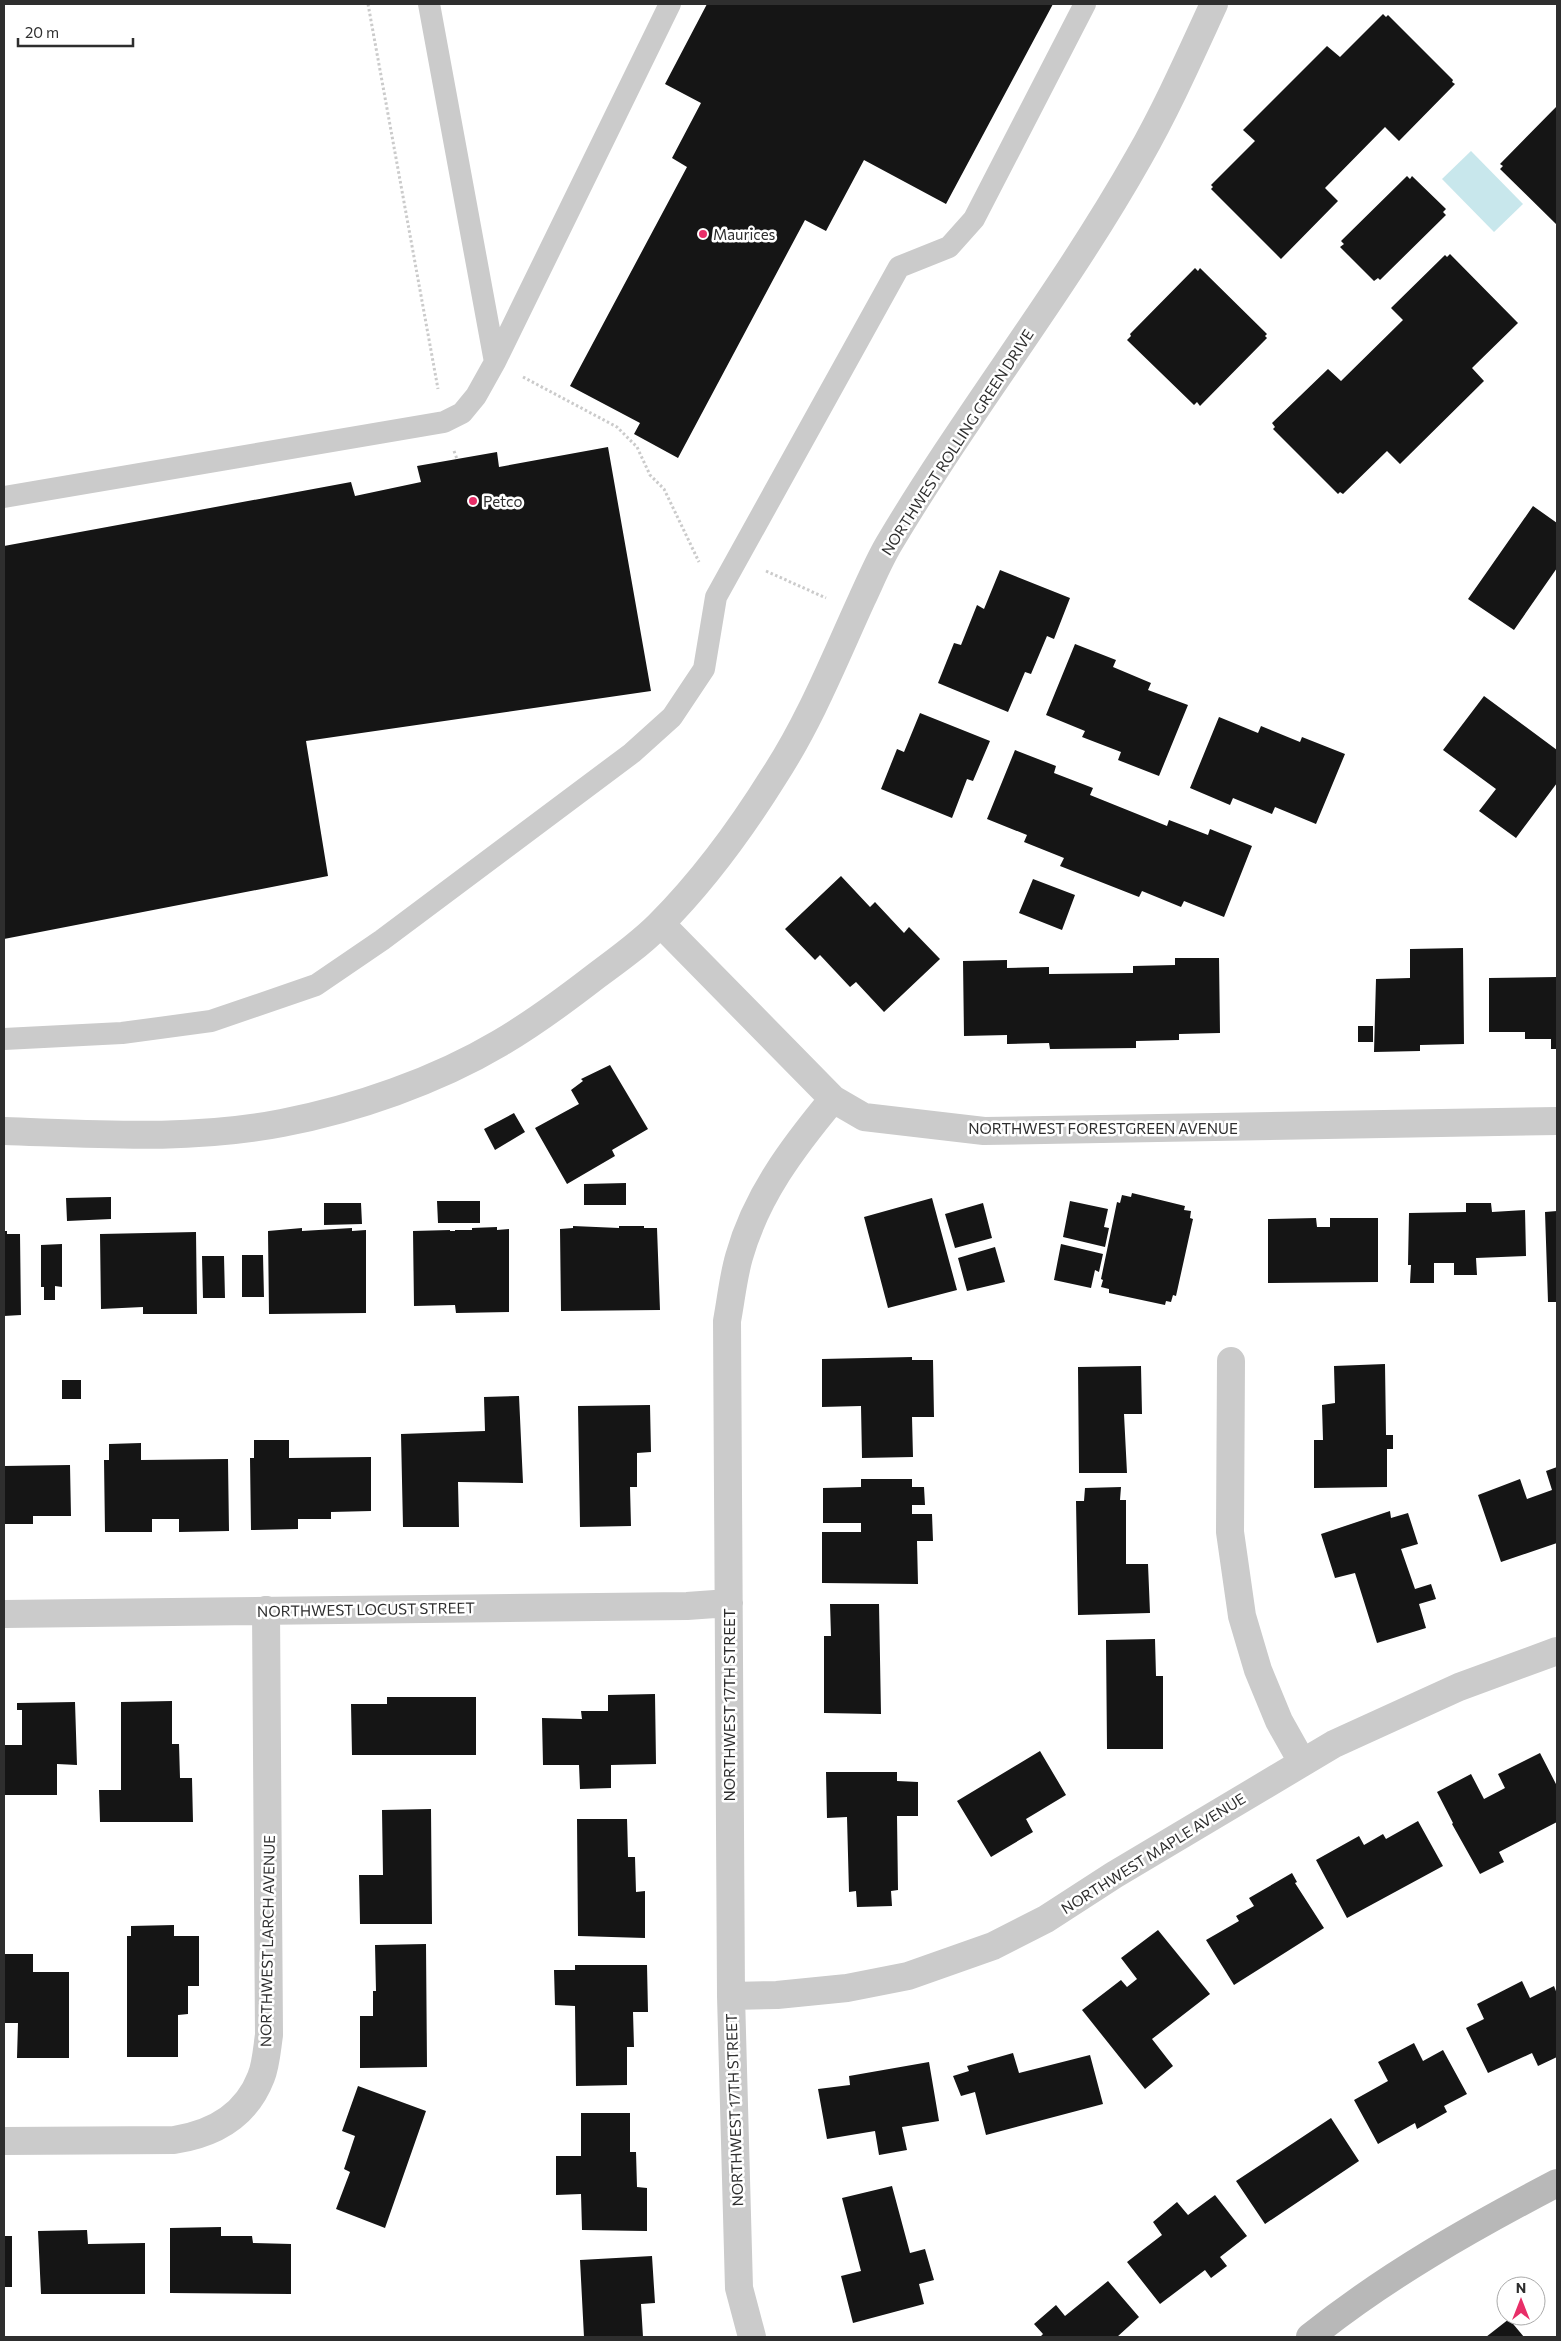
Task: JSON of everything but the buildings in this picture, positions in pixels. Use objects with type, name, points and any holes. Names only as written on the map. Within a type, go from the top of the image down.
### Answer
[{"type":"main road","points":[[1326,2332],[1400,2272],[1478,2224],[1557,2183]]},
{"type":"street","name":"NORTHWEST ROLLING GREEN DRIVE","points":[[660,924],[700,879],[735,834],[778,771],[811,708],[888,546],[1101,220],[1139,157],[1173,93],[1214,4]]},
{"type":"street","name":"NORTHWEST FORESTGREEN AVENUE","points":[[660,924],[833,1099],[864,1117],[984,1131],[1557,1121]]},
{"type":"street","points":[[4,1131],[142,1136],[216,1132],[282,1123],[364,1102],[445,1071],[497,1045],[547,1014],[641,942],[660,924]]},
{"type":"street","name":"NORTHWEST 17TH STREET","points":[[752,2337],[739,2288],[731,1996],[727,1322],[739,1258],[752,1218],[772,1180],[807,1130],[833,1099]]},
{"type":"street","points":[[1231,1361],[1230,1532],[1242,1616],[1258,1670],[1280,1721],[1302,1762]]},
{"type":"street","name":"NORTHWEST LOCUST STREET","points":[[4,1614],[688,1606],[729,1602]]},
{"type":"street","name":"NORTHWEST LARCH AVENUE","points":[[4,2141],[174,2140],[196,2136],[217,2128],[244,2106],[262,2077],[269,2035],[266,1610]]},
{"type":"street","name":"NORTHWEST MAPLE AVENUE","points":[[731,1996],[777,1995],[847,1988],[891,1980],[908,1976],[993,1946],[1046,1919],[1334,1744],[1459,1688],[1557,1651]]},
{"type":"lane","points":[[429,4],[495,362]]},
{"type":"lane","points":[[4,497],[444,422],[462,413],[476,396],[495,362],[670,4]]},
{"type":"lane","points":[[4,1039],[122,1033],[211,1021],[316,985],[390,934],[608,771],[672,717],[704,669],[716,597],[899,267],[950,247],[974,219],[1085,4]]},
{"type":"path","points":[[368,4],[444,422],[456,459]]},
{"type":"path","points":[[495,362],[617,427],[637,447],[650,475],[664,489],[716,597]]},
{"type":"path","points":[[764,570],[856,612]]},
{"type":"water","points":[[1471,151],[1523,204],[1494,232],[1442,179]]},
{"type":"place","name":"Maurices","points":[[703,234]]},
{"type":"place","name":"Petco","points":[[473,501]]}]
